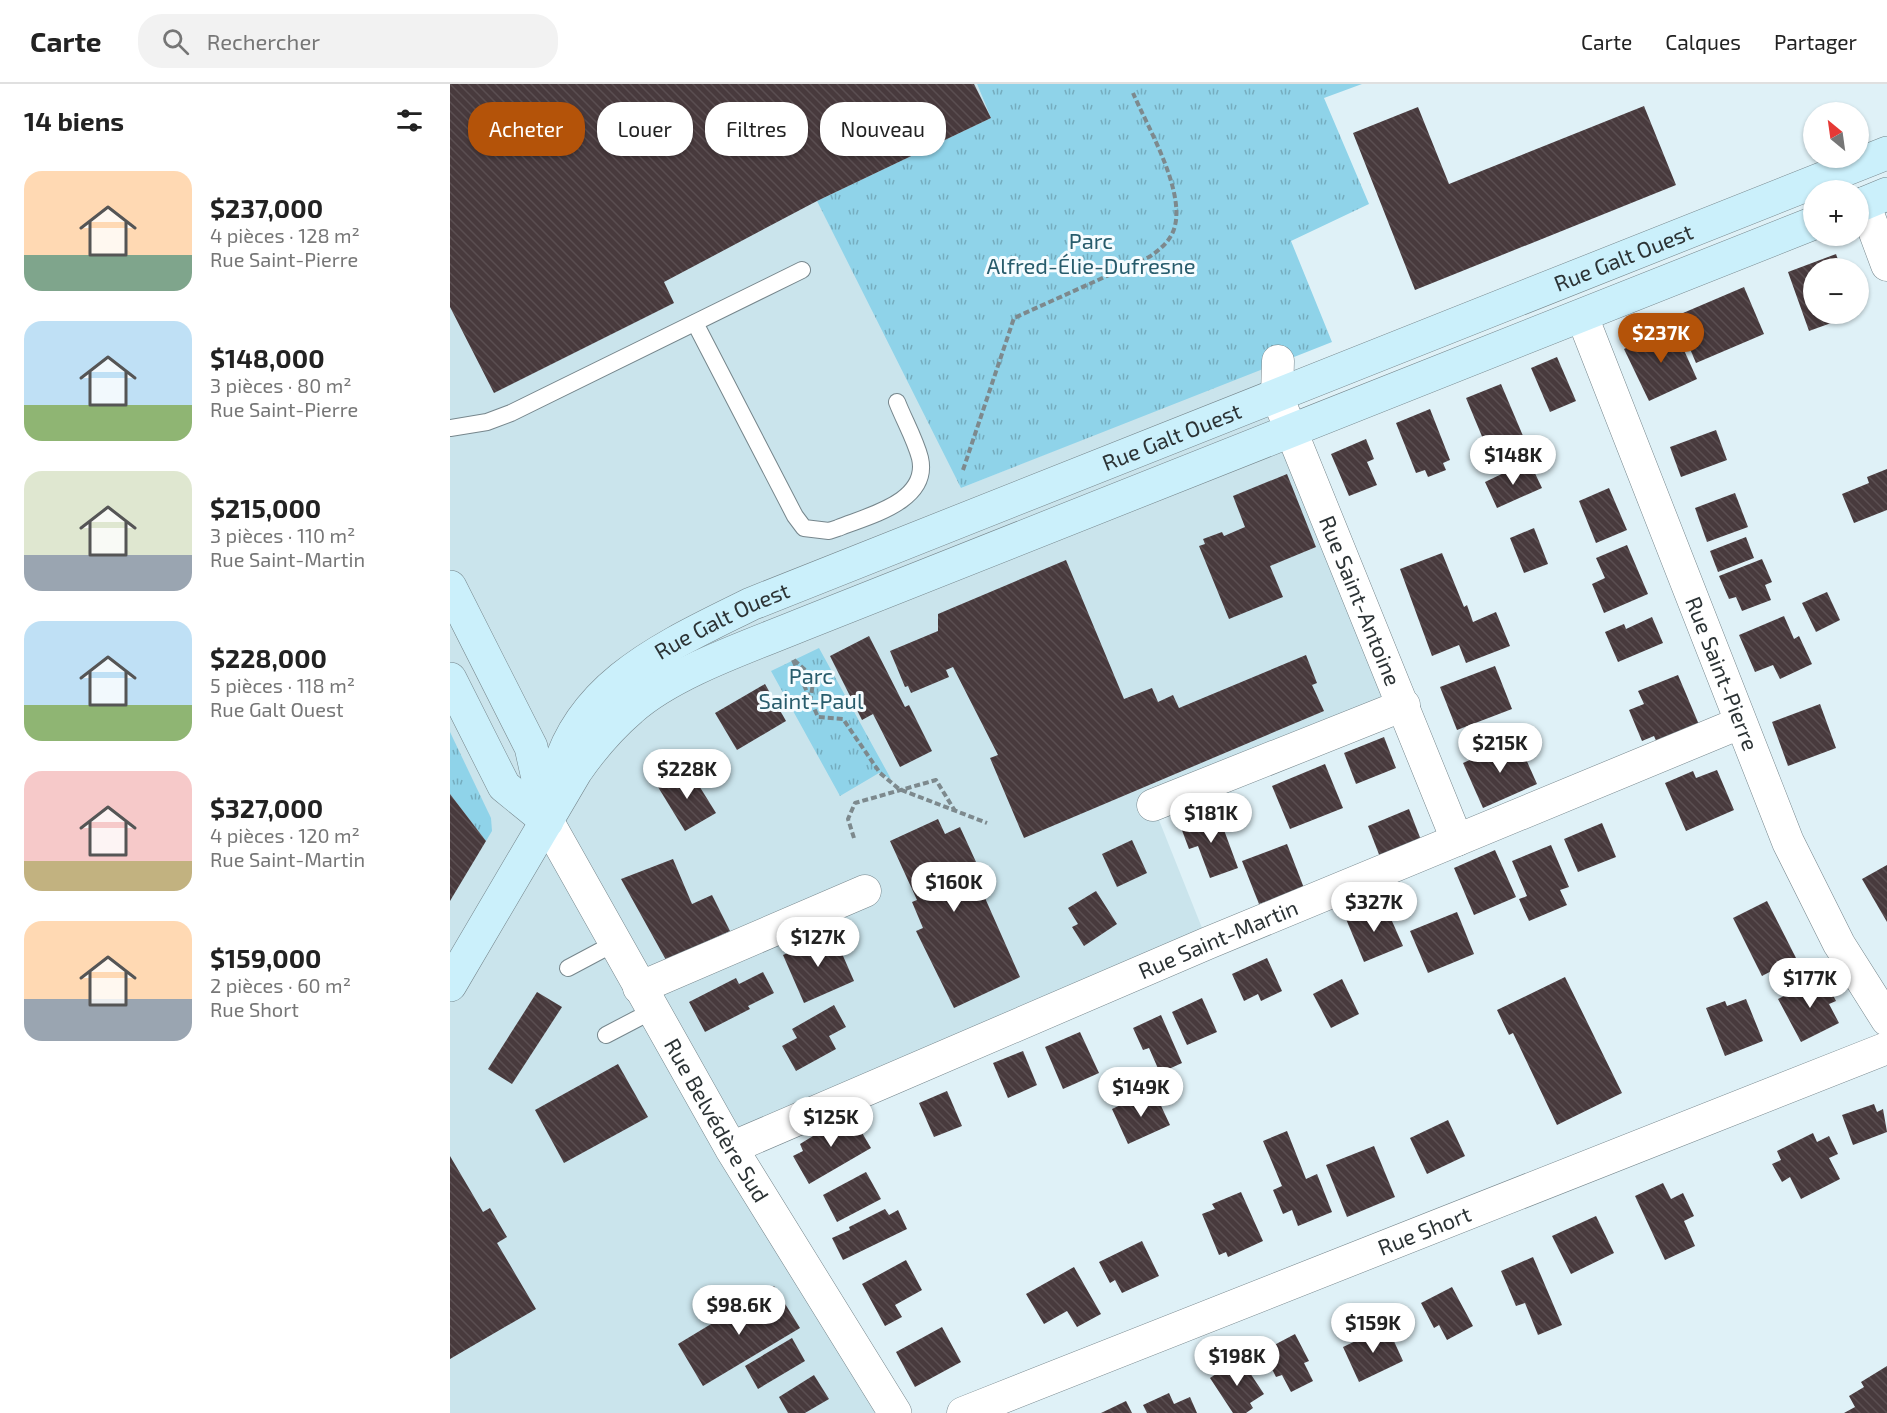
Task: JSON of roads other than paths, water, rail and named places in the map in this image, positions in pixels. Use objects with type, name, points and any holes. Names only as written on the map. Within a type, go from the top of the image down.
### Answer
[{"type":"main road","name":"Rue Galt Ouest","points":[[547,820],[560,757],[582,717],[608,688],[666,648],[752,604],[1887,153]]},
{"type":"main road","name":"Rue Galt Ouest","points":[[450,985],[591,749],[633,707],[690,673],[801,625],[1803,228]]},
{"type":"main road","name":"Rue Belvédère Sud","points":[[450,587],[531,747],[547,820]]},
{"type":"main road","name":"Rue Belvédère Sud","points":[[450,679],[504,786],[547,820]]},
{"type":"street","points":[[1870,201],[1887,265]]},
{"type":"street","name":"Rue Saint-Pierre","points":[[1582,316],[1788,842],[1839,944],[1887,1020]]},
{"type":"street","name":"Rue Saint-Antoine","points":[[1278,361],[1277,396],[1457,840]]},
{"type":"street","points":[[1153,805],[1404,705]]},
{"type":"street","name":"Rue Saint-Martin","points":[[731,1148],[1208,943],[1740,723]]},
{"type":"street","name":"Rue Belvédère Sud","points":[[547,820],[731,1148],[895,1413]]},
{"type":"street","points":[[646,999],[865,891]]},
{"type":"street","name":"Rue Short","points":[[963,1413],[1887,1048]]},
{"type":"lane","points":[[450,428],[487,422],[511,413],[802,270]]},
{"type":"lane","points":[[695,323],[795,516],[804,528],[829,531],[898,503],[908,496],[920,474],[921,460],[897,402]]},
{"type":"lane","points":[[568,968],[615,943]]},
{"type":"lane","points":[[606,1035],[646,999]]},
{"type":"park label","name":"Parc Alfred-Élie-Dufresne","points":[[1091,254]]},
{"type":"park label","name":"Parc Saint-Paul","points":[[811,688]]}]
